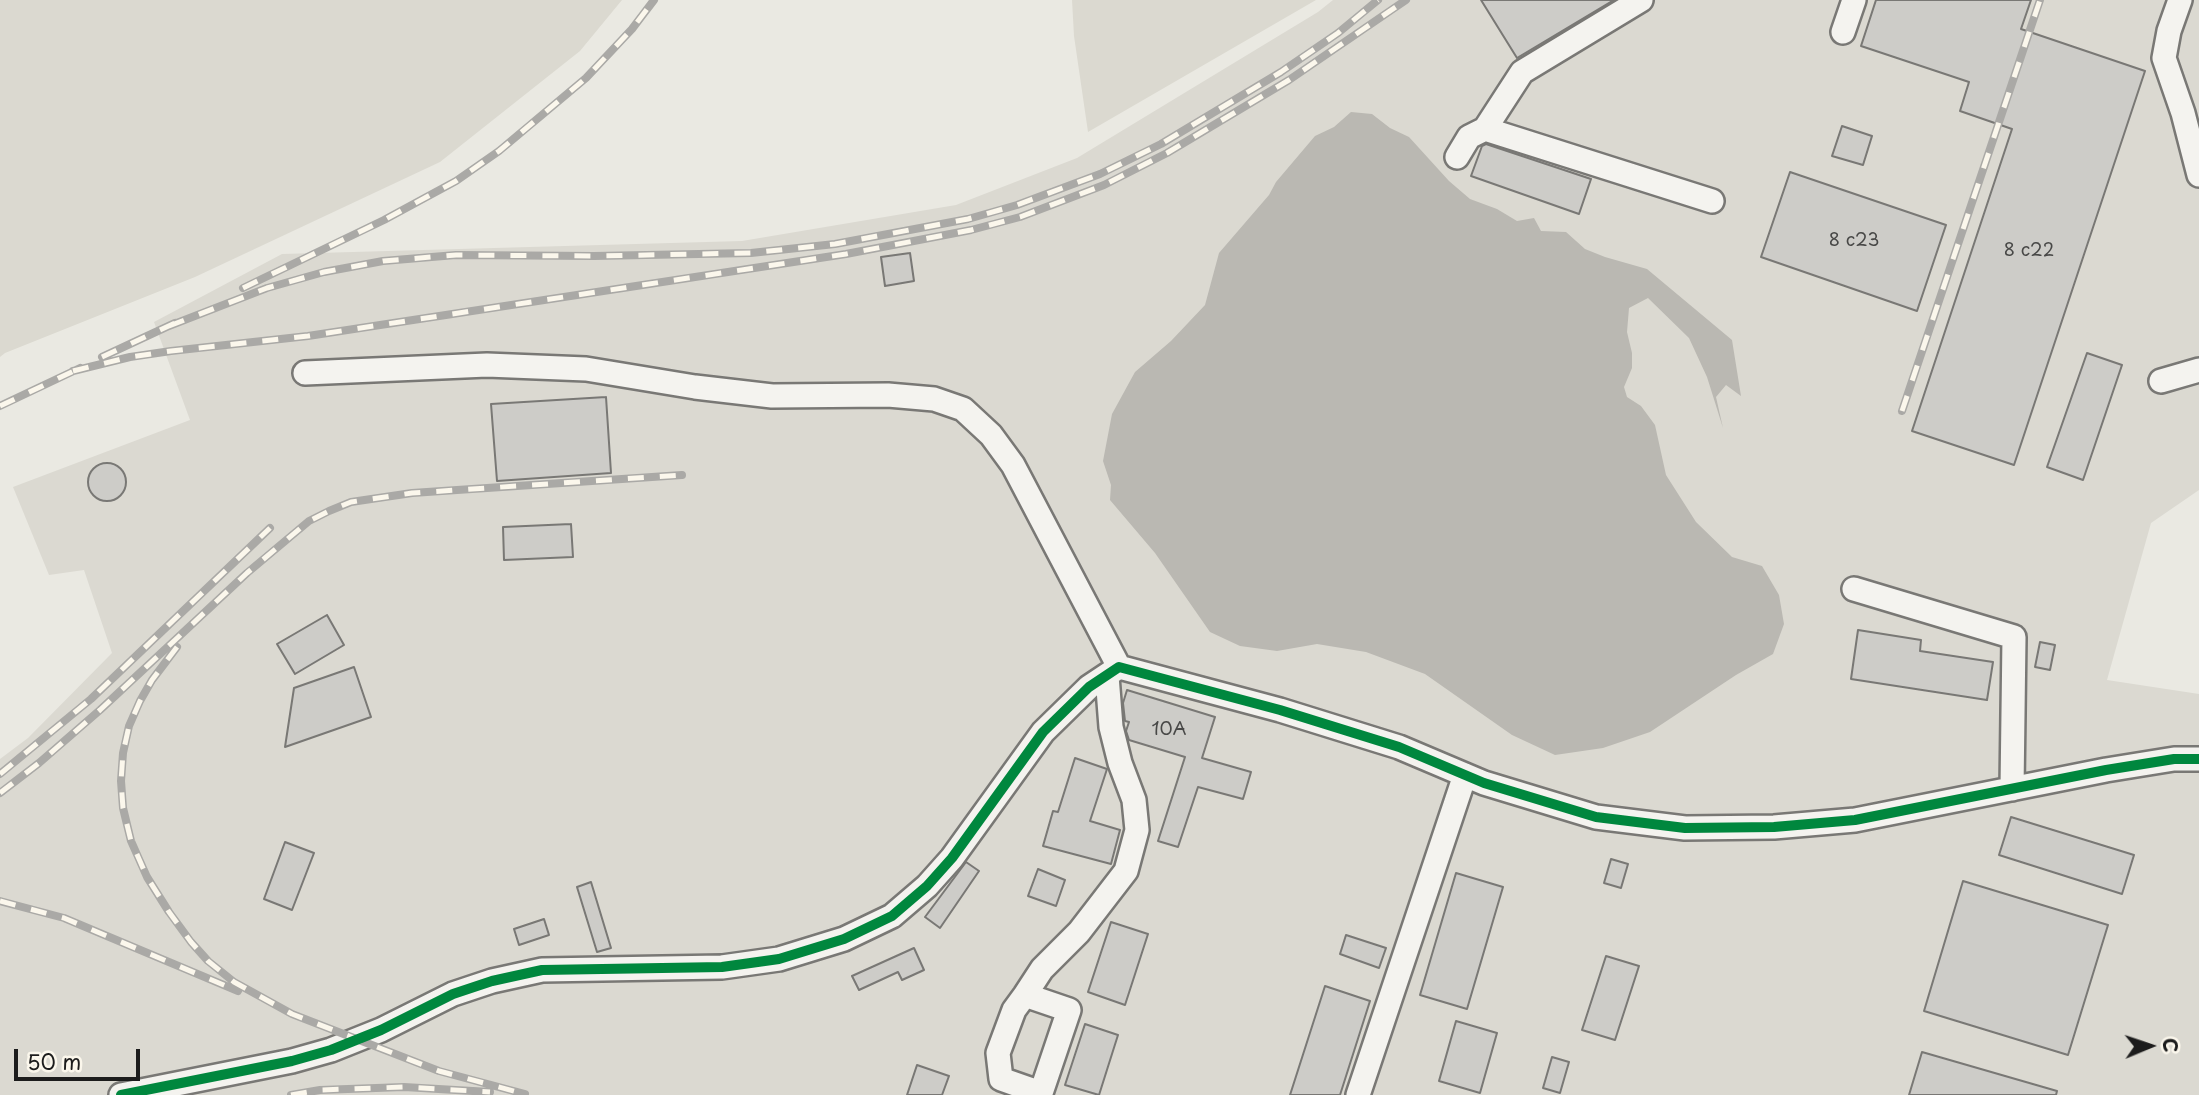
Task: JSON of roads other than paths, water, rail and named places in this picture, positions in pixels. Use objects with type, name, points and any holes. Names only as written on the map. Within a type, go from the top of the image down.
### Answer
[{"type":"street","points":[[1457,157],[1469,137],[1485,129],[1522,72],[1641,0]]},
{"type":"street","points":[[1843,32],[1854,0]]},
{"type":"street","points":[[2179,0],[2164,58],[2183,113],[2199,175]]},
{"type":"street","points":[[1485,129],[1712,201]]},
{"type":"street","points":[[305,373],[487,365],[586,369],[695,387],[772,396],[888,395],[934,399],[963,409],[991,435],[1013,465],[1113,672],[1111,727],[1120,763],[1134,800],[1137,830],[1126,871],[1079,932],[1042,969],[1025,995]]},
{"type":"street","points":[[2161,381],[2199,370]]},
{"type":"street","points":[[1854,589],[2014,638],[2011,789]]},
{"type":"street","points":[[121,1095],[292,1061],[331,1050],[381,1030],[453,994],[492,981],[542,970],[722,967],[779,959],[844,939],[892,916],[928,886],[952,859],[1042,732],[1089,687],[1113,672],[1320,722],[1399,747],[1484,783],[1595,817],[1685,828],[1774,827],[1855,820],[2106,769],[2199,759]]},
{"type":"street","points":[[1358,1095],[1465,775]]},
{"type":"railway","points":[[243,288],[384,220],[456,181],[499,151],[586,78],[632,29],[654,0]]},
{"type":"railway","points":[[169,326],[267,288],[324,272],[383,261],[456,255],[751,253],[835,244],[968,219],[1017,205],[1100,174],[1161,144],[1281,72],[1338,33],[1378,0]]},
{"type":"railway","points":[[73,371],[130,357],[308,336],[846,254],[971,230],[1020,217],[1104,185],[1167,153],[1289,80],[1406,0]]},
{"type":"railway","points":[[1902,411],[2040,0]]},
{"type":"railway","points":[[102,357],[175,323]]},
{"type":"railway","points":[[0,406],[80,368]]},
{"type":"railway","points":[[0,793],[100,710],[247,573],[309,521],[329,511],[351,502],[412,493],[682,475]]},
{"type":"railway","points":[[0,774],[91,699],[270,528]]},
{"type":"railway","points":[[177,647],[152,680],[129,726],[121,781],[123,808],[131,841],[147,877],[191,942],[208,961],[234,982],[292,1014],[439,1071],[525,1094]]},
{"type":"railway","points":[[0,901],[64,918],[238,991]]},
{"type":"railway","points":[[291,1095],[320,1090],[404,1087],[490,1092]]}]
